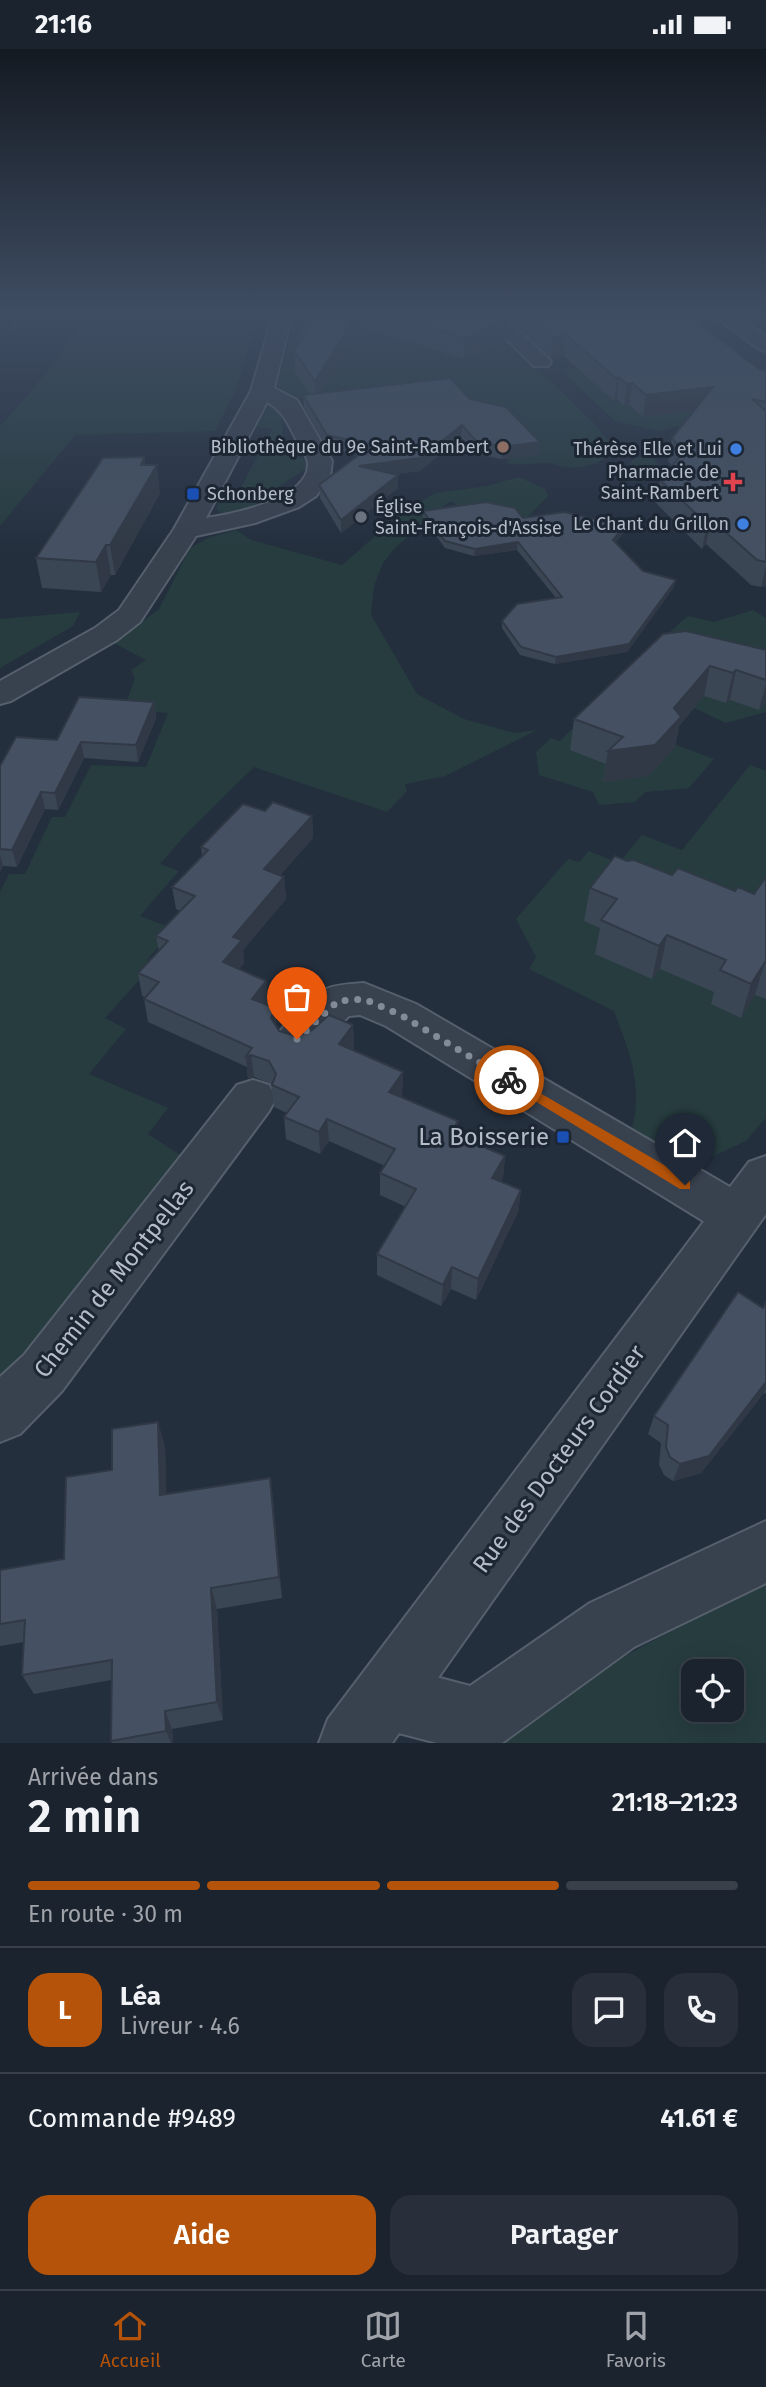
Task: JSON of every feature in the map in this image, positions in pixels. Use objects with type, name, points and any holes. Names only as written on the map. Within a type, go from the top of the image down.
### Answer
[{"type":"street","points":[[187,529],[233,521],[277,508],[293,500],[315,483],[322,471],[320,461],[289,405],[262,391]]},
{"type":"street","points":[[0,694],[106,634],[130,616],[187,529],[262,391]]},
{"type":"street","points":[[297,1039],[338,1001],[364,999],[401,1015],[751,1196]]},
{"type":"street","name":"Chemin de Montpellas","points":[[0,1415],[43,1373],[253,1098]]},
{"type":"street","name":"Rue des Docteurs Cordier","points":[[370,1720],[751,1196]]},
{"type":"street","points":[[370,1720],[477,1721],[612,1625],[766,1551]]},
{"type":"green space","points":[[31,391],[235,391],[215,431],[75,435],[0,526],[0,426]]},
{"type":"green space","points":[[286,391],[561,391],[593,422],[615,449],[594,464],[580,467],[564,467],[550,463],[512,464],[506,463],[531,447],[324,397],[301,399]]},
{"type":"green space","points":[[583,391],[606,391],[614,400],[629,405],[643,417],[686,393],[702,421],[658,431],[615,421]]},
{"type":"green space","points":[[271,402],[281,406],[284,456],[316,460],[315,471],[304,470],[255,502],[262,509],[225,515],[216,509],[220,500],[234,500],[272,429],[256,427]]},
{"type":"green space","points":[[635,458],[654,459],[661,468],[648,480],[631,482],[624,474],[632,470],[629,464]]},
{"type":"green space","points":[[519,477],[545,489],[548,496],[527,518],[486,509],[465,512],[451,501],[395,548],[383,563],[374,586],[371,615],[417,694],[464,719],[515,733],[537,730],[445,776],[405,784],[407,791],[387,812],[254,767],[187,833],[160,864],[179,871],[140,916],[174,929],[147,960],[152,966],[105,1018],[126,1029],[89,1074],[168,1108],[148,1134],[180,1155],[36,1339],[0,1377],[0,892],[9,874],[25,874],[52,817],[65,817],[91,765],[146,767],[168,713],[124,709],[135,678],[131,670],[146,660],[114,643],[159,609],[190,548],[208,538],[236,530],[251,540],[342,565],[405,510],[436,493],[487,486]]},
{"type":"green space","points":[[753,610],[766,618],[766,712],[726,723],[694,708],[684,719],[678,717],[660,739],[714,759],[689,788],[645,792],[635,802],[599,805],[593,792],[539,775],[536,752],[551,738],[560,741],[688,616],[714,622]]},
{"type":"green space","points":[[80,612],[73,626],[0,668],[0,619]]},
{"type":"green space","points":[[750,765],[766,771],[766,1118],[746,1141],[703,1161],[662,1149],[631,1132],[635,1115],[636,1085],[630,1056],[614,1011],[529,969],[536,957],[516,919],[568,859],[579,862],[589,851],[619,863],[642,835],[682,850]]},
{"type":"green space","points":[[766,1581],[766,1743],[487,1743],[606,1666]]},
{"type":"building","points":[[337,391],[462,391],[470,399],[506,407],[540,442],[503,447],[476,441],[462,425],[420,458],[359,466],[398,475],[341,520],[319,485],[372,445],[327,435],[303,395]]},
{"type":"building","points":[[641,391],[679,391],[646,395]]},
{"type":"building","points":[[710,391],[766,391],[766,402],[752,399],[766,411],[766,562],[757,560],[711,519],[707,524],[660,480],[684,452],[672,438]]},
{"type":"building","points":[[144,457],[141,465],[157,465],[110,545],[106,545],[96,562],[36,558],[103,458]]},
{"type":"building","points":[[486,502],[515,508],[523,518],[564,512],[624,526],[613,540],[643,571],[676,580],[629,644],[556,657],[521,647],[502,621],[517,604],[562,597],[518,542],[475,549],[445,541],[423,511]]},
{"type":"building","points":[[686,631],[766,650],[766,680],[736,670],[733,673],[710,666],[674,708],[681,717],[655,745],[608,751],[623,737],[574,719],[663,634]]},
{"type":"building","points":[[79,697],[154,702],[136,745],[81,742],[55,793],[41,792],[12,850],[0,849],[0,766],[16,737],[57,740]]},
{"type":"building","points":[[273,802],[312,816],[264,869],[284,877],[233,937],[242,940],[223,962],[266,981],[252,999],[275,1008],[271,1018],[279,1031],[296,1036],[312,1030],[329,1015],[353,1025],[339,1044],[403,1072],[389,1092],[458,1121],[451,1133],[505,1156],[492,1178],[521,1190],[478,1279],[452,1267],[443,1285],[377,1254],[416,1189],[380,1173],[395,1149],[327,1119],[319,1132],[284,1117],[299,1097],[272,1085],[276,1074],[269,1061],[246,1056],[252,1048],[144,999],[159,982],[138,973],[168,941],[156,936],[195,896],[172,887],[208,850],[201,847],[243,804],[265,811]]},
{"type":"building","points":[[615,856],[627,861],[634,860],[672,875],[678,868],[735,891],[738,887],[754,894],[766,877],[766,961],[751,984],[720,970],[726,960],[667,935],[659,946],[601,920],[617,899],[590,888]]},
{"type":"building","points":[[738,1292],[763,1308],[766,1303],[766,1382],[709,1456],[680,1464],[670,1457],[666,1447],[668,1425],[654,1416]]},
{"type":"building","points":[[158,1422],[160,1495],[270,1478],[279,1577],[211,1588],[217,1702],[165,1711],[166,1731],[111,1741],[112,1660],[22,1675],[25,1620],[0,1624],[0,1570],[64,1559],[66,1477],[112,1470],[112,1429]]},
{"type":"way so far","points":[[297,1039],[338,1001],[364,999],[401,1015],[509,1080]]},
{"type":"place","name":"Bibliothèque du 9e Saint-Rambert","points":[[503,447]]},
{"type":"place","name":"Thérèse Elle et Lui","points":[[736,449]]},
{"type":"place","name":"Pharmacie de Saint-Rambert","points":[[733,482]]},
{"type":"place","name":"Schonberg","points":[[193,494]]},
{"type":"place","name":"Église Saint-François-d'Assise","points":[[361,517]]},
{"type":"place","name":"Le Chant du Grillon","points":[[743,524]]},
{"type":"place","name":"La Boisserie","points":[[563,1137]]},
{"type":"route","points":[[509,1080],[685,1185]]}]
